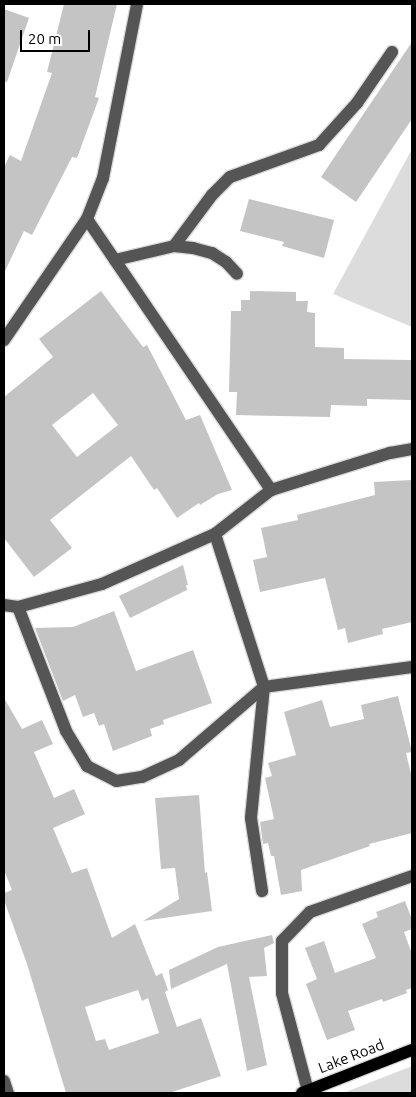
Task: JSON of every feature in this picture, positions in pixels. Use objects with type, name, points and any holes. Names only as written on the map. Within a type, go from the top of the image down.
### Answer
[{"type":"main road","name":"Lake Road","points":[[305,1092],[412,1050]]},
{"type":"street","points":[[4,340],[87,219],[103,178],[137,4]]},
{"type":"street","points":[[174,246],[212,195],[230,177],[319,145],[357,103],[392,52]]},
{"type":"street","points":[[87,219],[272,490]]},
{"type":"street","points":[[115,260],[174,246],[193,248],[212,253],[226,262],[237,274]]},
{"type":"street","points":[[4,605],[18,607],[102,584],[215,534],[272,490],[390,452],[412,449]]},
{"type":"street","points":[[215,534],[264,687],[251,818],[262,891]]},
{"type":"street","points":[[18,607],[66,731],[87,766],[116,781],[142,777],[179,760],[264,687],[412,667]]},
{"type":"street","points":[[305,1092],[282,993],[282,941],[310,912],[412,876]]},
{"type":"street","points":[[4,1081],[8,1093]]},
{"type":"shaded area","points":[[412,149],[412,327],[333,294]]},
{"type":"shaded area","points":[[412,1066],[412,1093],[343,1093]]},
{"type":"building","points":[[64,4],[117,4],[95,97],[99,98],[77,158],[72,157],[32,235],[24,231],[4,273],[4,167],[10,155],[21,161],[52,73],[47,72]]},
{"type":"building","points":[[4,9],[29,18],[7,82],[4,81]]},
{"type":"building","points":[[412,42],[412,119],[356,202],[321,177]]},
{"type":"building","points":[[249,199],[334,220],[324,258],[282,246],[284,242],[240,231]]},
{"type":"building","points":[[101,291],[143,347],[147,345],[186,420],[200,415],[232,490],[218,494],[200,505],[199,503],[177,518],[157,488],[154,490],[131,456],[50,520],[72,548],[34,577],[4,538],[4,397],[53,357],[39,339]],"holes":[[[93,393],[118,425],[77,457],[52,425]]]},
{"type":"building","points":[[250,291],[296,292],[296,301],[308,301],[307,312],[315,313],[315,347],[344,348],[344,359],[412,360],[412,400],[367,399],[367,406],[331,405],[330,417],[236,415],[237,392],[229,392],[231,311],[241,311],[241,300],[250,300]]},
{"type":"building","points":[[412,480],[412,622],[382,629],[383,634],[348,643],[345,628],[338,630],[325,578],[260,592],[253,560],[267,557],[261,528],[298,520],[297,515],[375,495],[374,482]]},
{"type":"building","points":[[183,565],[188,585],[186,585],[187,590],[130,618],[119,596]]},
{"type":"building","points":[[114,611],[136,671],[193,650],[212,703],[163,720],[164,724],[150,729],[152,736],[113,751],[104,724],[99,726],[94,713],[83,717],[75,695],[63,701],[35,628],[73,627]]},
{"type":"building","points":[[398,696],[412,752],[406,753],[412,778],[412,833],[369,844],[370,846],[301,870],[302,891],[281,895],[274,856],[271,856],[268,843],[263,844],[260,822],[274,819],[265,778],[272,776],[268,763],[296,755],[284,712],[322,700],[330,727],[364,719],[361,705]]},
{"type":"building","points":[[4,698],[22,729],[42,720],[53,744],[34,752],[54,798],[74,789],[85,814],[53,828],[72,873],[87,868],[112,938],[135,924],[156,976],[162,973],[168,990],[165,992],[177,1027],[201,1018],[221,1076],[169,1093],[66,1093],[27,964],[4,900],[4,893],[12,890],[4,870]],"holes":[[[138,990],[142,1001],[148,998],[159,1033],[109,1050],[105,1039],[96,1041],[85,1007]]]},
{"type":"building","points":[[199,795],[205,873],[207,872],[212,911],[143,921],[179,899],[175,868],[161,869],[155,798]]},
{"type":"building","points":[[405,901],[412,920],[412,929],[404,932],[412,954],[412,988],[406,990],[407,993],[383,1002],[382,999],[348,1011],[355,1030],[327,1040],[306,984],[317,979],[305,948],[324,941],[335,973],[376,958],[362,924],[378,917],[376,912]]},
{"type":"building","points":[[272,935],[274,943],[264,948],[267,976],[249,977],[267,1065],[247,1071],[227,964],[171,989],[169,970],[218,947]]}]
